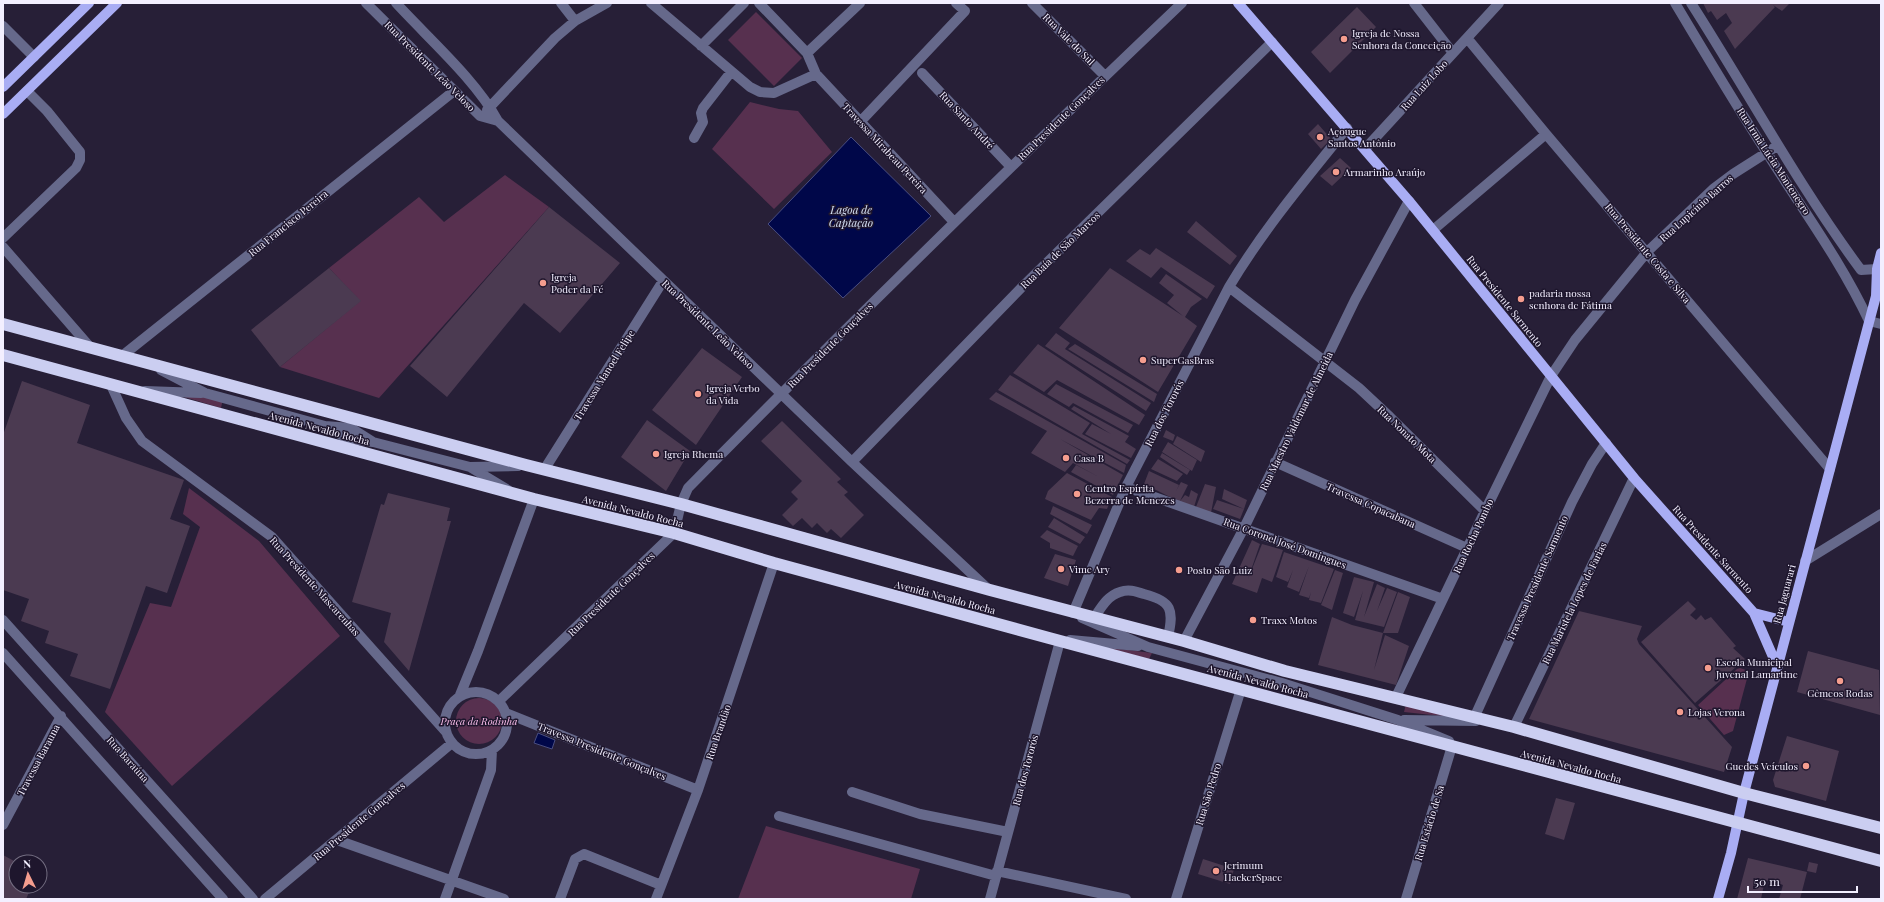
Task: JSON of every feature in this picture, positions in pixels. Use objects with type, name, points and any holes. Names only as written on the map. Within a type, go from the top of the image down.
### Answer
[{"type":"highway","name":"Avenida Nevaldo Rocha","points":[[3,324],[544,470],[681,504],[1068,612],[1184,641],[1285,671],[1475,716],[1744,793],[1881,828]]},
{"type":"highway","name":"Avenida Nevaldo Rocha","points":[[3,355],[515,494],[674,533],[774,563],[1881,861]]},
{"type":"main road","points":[[3,87],[89,3]]},
{"type":"main road","points":[[3,114],[117,3]]},
{"type":"main road","name":"Rua Presidente Sarmento","points":[[1238,3],[1409,201],[1634,478],[1754,613],[1778,666]]},
{"type":"main road","name":"Rua Jaguarari","points":[[1718,899],[1805,560],[1878,292],[1877,269],[1881,253]]},
{"type":"main road","points":[[1754,613],[1789,622]]},
{"type":"street","name":"Rua Presidente Leão Veloso","points":[[366,3],[480,116],[498,121]]},
{"type":"street","name":"Rua Presidente Leão Veloso","points":[[396,3],[468,80],[490,107],[498,121],[852,462],[990,590]]},
{"type":"street","points":[[561,3],[575,22]]},
{"type":"street","points":[[480,116],[536,56],[575,22],[606,3]]},
{"type":"street","points":[[651,3],[731,72],[755,90],[767,93],[781,90],[816,74]]},
{"type":"street","points":[[701,46],[744,3]]},
{"type":"street","name":"Travessa Mirabeau Pereira","points":[[759,3],[807,53],[816,74],[954,222]]},
{"type":"street","points":[[807,53],[860,3]]},
{"type":"street","points":[[861,121],[965,11],[956,3]]},
{"type":"street","name":"Rua Vale do Sul","points":[[1032,3],[1105,76]]},
{"type":"street","name":"Rua Presidente Gonçalves","points":[[499,701],[674,533],[681,504],[688,488],[781,393],[954,222],[1182,3]]},
{"type":"street","points":[[1414,3],[1453,53]]},
{"type":"street","name":"Rua Luiz Lobo","points":[[1365,149],[1499,3]]},
{"type":"street","name":"Rua Irmã Lúcia Montenegro","points":[[1675,3],[1767,153],[1827,243],[1853,286],[1869,321]]},
{"type":"street","name":"Rua Irmã Lúcia Montenegro","points":[[1691,3],[1743,86],[1777,146],[1838,238],[1861,270],[1877,269]]},
{"type":"street","points":[[3,26],[34,57]]},
{"type":"street","name":"Rua Presidente Costa e Silva","points":[[1467,38],[1546,134],[1830,469]]},
{"type":"street","name":"Rua Baía de São Marcos","points":[[852,462],[1022,287],[1272,42]]},
{"type":"street","points":[[694,138],[703,122],[701,113],[703,108],[731,72]]},
{"type":"street","name":"Rua Santo André","points":[[922,73],[1011,167]]},
{"type":"street","points":[[3,238],[76,168],[80,160],[80,152],[47,111],[27,91]]},
{"type":"street","name":"Rua Francisco Pereira","points":[[122,356],[454,91]]},
{"type":"street","name":"Rua dos Tororós","points":[[1068,612],[1126,486],[1229,287],[1248,256],[1274,219],[1347,128]]},
{"type":"street","points":[[1433,230],[1546,134]]},
{"type":"street","name":"Rua Lupicínio Barros","points":[[1551,376],[1575,340],[1647,252],[1713,190],[1733,174],[1777,146]]},
{"type":"street","name":"Rua Maestro Valdemar de Almeida","points":[[1184,641],[1244,528],[1355,300],[1409,201]]},
{"type":"street","points":[[3,247],[90,347]]},
{"type":"street","name":"Travessa Manoel Felipe","points":[[544,470],[663,281]]},
{"type":"street","name":"Rua Nonato Mota","points":[[1229,287],[1325,361],[1390,417],[1484,511]]},
{"type":"street","points":[[1869,321],[1881,324]]},
{"type":"street","points":[[147,363],[205,393],[325,426],[346,438],[373,442],[470,467],[526,465]]},
{"type":"street","name":"Rua Rocha Pombo","points":[[1396,697],[1484,511],[1551,376]]},
{"type":"street","name":"Rua Presidente Mascarenhas","points":[[111,385],[126,418],[142,441],[272,537],[446,732]]},
{"type":"street","points":[[132,390],[205,393]]},
{"type":"street","name":"Travessa Presidente Sarmento","points":[[1475,716],[1572,502],[1592,464],[1606,443]]},
{"type":"street","name":"Travessa Copacabana","points":[[1275,462],[1467,548]]},
{"type":"street","points":[[470,467],[515,494]]},
{"type":"street","name":"Rua Maristela Lopes de Farias","points":[[1514,727],[1634,478]]},
{"type":"street","name":"Rua Coronel José Domingues","points":[[1126,486],[1443,599]]},
{"type":"street","points":[[460,695],[478,651],[534,499]]},
{"type":"street","points":[[1805,560],[1881,514]]},
{"type":"street","name":"Rua Brandâo","points":[[656,899],[698,790],[774,563]]},
{"type":"street","points":[[1094,618],[1110,597],[1119,592],[1129,590],[1159,597],[1166,603],[1170,612],[1171,621],[1168,637]]},
{"type":"street","points":[[1068,612],[1148,647],[1282,683],[1398,720],[1484,755]]},
{"type":"street","name":"Rua Baraúna","points":[[3,620],[253,899]]},
{"type":"street","points":[[1054,639],[1148,647]]},
{"type":"street","name":"Rua dos Tororós","points":[[990,899],[1008,832],[1054,639]]},
{"type":"street","points":[[3,653],[61,716],[223,899]]},
{"type":"street","name":"Rua São Pedro","points":[[1176,899],[1241,689]]},
{"type":"street","points":[[470,692],[481,692],[491,695],[499,701],[506,712],[508,721],[504,738],[492,750],[475,754],[466,753],[452,743],[446,732],[444,722],[447,711],[452,702],[460,695],[470,692]]},
{"type":"street","name":"Travessa Presidente Gonçalves","points":[[506,712],[698,790]]},
{"type":"street","name":"Travessa Barauna","points":[[3,825],[61,716]]},
{"type":"street","points":[[1398,720],[1493,721]]},
{"type":"street","name":"Rua Presidente Gonçalves","points":[[265,899],[452,743]]},
{"type":"street","name":"Rua Estácio de Sa","points":[[1406,899],[1452,746]]},
{"type":"street","points":[[445,899],[490,770],[492,750]]},
{"type":"street","points":[[852,792],[920,814],[1008,832]]},
{"type":"street","points":[[779,816],[997,874],[1126,899]]},
{"type":"street","points":[[337,840],[504,899]]},
{"type":"street","points":[[560,899],[575,859],[584,854],[661,885]]},
{"type":"green space","points":[[756,12],[802,58],[774,86],[728,40]]},
{"type":"green space","points":[[750,102],[779,109],[798,111],[832,152],[774,209],[712,149]]},
{"type":"green space","points":[[505,175],[549,207],[379,398],[280,367],[360,301],[329,268],[419,197],[444,222]]},
{"type":"green space","points":[[174,394],[223,399],[221,408]]},
{"type":"green space","points":[[189,488],[259,541],[340,636],[172,786],[105,712],[150,603],[171,607],[200,527],[183,514]]},
{"type":"green space","points":[[1104,647],[1152,653],[1149,659]]},
{"type":"green space","points":[[1740,668],[1746,670],[1748,675],[1733,731],[1724,735],[1698,705],[1737,669]]},
{"type":"green space","name":"Praça da Rodinha","points":[[484,698],[496,704],[501,712],[501,730],[496,738],[488,743],[474,744],[462,738],[457,730],[456,716],[462,704],[470,699]]},
{"type":"green space","points":[[1406,704],[1460,718],[1404,712]]},
{"type":"green space","points":[[766,826],[920,869],[911,899],[738,899]]},
{"type":"water","name":"Lagoa de Captação","points":[[851,137],[931,216],[843,298],[768,224]]},
{"type":"water","points":[[538,733],[555,740],[552,749],[534,743]]},
{"type":"building","points":[[1703,3],[1790,3],[1782,11],[1773,5],[1775,7],[1735,49],[1724,31],[1732,23],[1726,13],[1717,20],[1711,11],[1708,13]]},
{"type":"building","name":"Igreja de Nossa Senhora da Conceição","points":[[1357,7],[1376,27],[1330,73],[1311,52]]},
{"type":"building","name":"Açougue Santos Antônio","points":[[1318,124],[1331,139],[1321,149],[1308,134]]},
{"type":"building","name":"Armarinho Araújo","points":[[1340,158],[1351,168],[1332,186],[1320,176]]},
{"type":"building","name":"Igreja Poder da Fé","points":[[549,207],[620,263],[560,333],[524,303],[447,397],[410,366]]},
{"type":"building","points":[[1196,221],[1237,256],[1230,265],[1187,232]]},
{"type":"building","points":[[1156,248],[1215,286],[1207,299],[1161,267],[1151,278],[1126,261],[1140,249],[1150,255]]},
{"type":"building","points":[[329,268],[361,301],[280,367],[251,330]]},
{"type":"building","name":"SuperGasBras","points":[[1110,268],[1183,316],[1167,303],[1174,295],[1159,283],[1166,274],[1202,299],[1191,307],[1185,317],[1197,326],[1158,392],[1059,328]]},
{"type":"building","points":[[1056,333],[1070,343],[1065,349],[1151,403],[1146,411],[1045,346]]},
{"type":"building","points":[[1038,344],[1145,415],[1139,425],[1057,380],[1044,392],[1013,373]]},
{"type":"building","points":[[1075,344],[1157,394],[1154,402],[1068,349]]},
{"type":"building","name":"Igreja Verbo da Vida","points":[[702,348],[742,377],[696,445],[652,410]]},
{"type":"building","points":[[1010,375],[1090,423],[1082,434],[1130,460],[1127,464],[998,390]]},
{"type":"building","points":[[22,381],[90,405],[77,443],[184,480],[170,519],[190,526],[167,593],[146,586],[110,689],[70,676],[78,654],[45,643],[49,631],[21,621],[29,599],[3,590],[3,435]]},
{"type":"building","points":[[1056,384],[1133,425],[1128,433],[1073,403],[1069,407],[1047,394]]},
{"type":"building","points":[[996,392],[1126,465],[1124,473],[1060,439],[1123,475],[1113,495],[1071,472],[1076,465],[1099,477],[1073,463],[1065,472],[1031,453],[1047,431],[989,399]]},
{"type":"building","points":[[1074,406],[1129,436],[1125,442],[1136,449],[1131,458],[1085,434],[1092,424],[1111,434],[1071,409]]},
{"type":"building","name":"Igreja Rhema","points":[[647,420],[690,451],[666,491],[621,457]]},
{"type":"building","points":[[782,421],[841,479],[837,482],[848,492],[844,495],[864,515],[841,538],[831,529],[827,533],[817,523],[812,528],[802,518],[793,526],[782,515],[798,499],[791,492],[802,481],[761,441]]},
{"type":"building","points":[[1166,430],[1175,435],[1173,441],[1163,437]]},
{"type":"building","points":[[1177,436],[1205,451],[1201,462],[1173,444]]},
{"type":"building","points":[[1168,442],[1197,460],[1192,471],[1162,452]]},
{"type":"building","points":[[1162,453],[1190,470],[1187,475],[1160,457]]},
{"type":"building","points":[[1158,459],[1183,474],[1177,481],[1151,469]]},
{"type":"building","points":[[1149,471],[1179,485],[1176,491],[1181,482],[1188,485],[1180,501],[1185,495],[1189,497],[1191,490],[1198,494],[1194,507],[1180,502],[1144,484]]},
{"type":"building","name":"Centro Espírita Bezerra de Menezes","points":[[1067,473],[1112,497],[1107,509],[1099,508],[1091,520],[1045,499],[1048,491]]},
{"type":"building","points":[[1205,484],[1216,487],[1211,513],[1196,507]]},
{"type":"building","points":[[1224,489],[1247,500],[1244,509],[1222,499]]},
{"type":"building","points":[[388,493],[450,508],[447,521],[451,521],[409,671],[384,642],[391,613],[352,602],[381,504],[384,505]]},
{"type":"building","points":[[1217,500],[1244,509],[1240,519],[1213,509]]},
{"type":"building","points":[[1053,506],[1092,525],[1087,534],[1050,514]]},
{"type":"building","points":[[1054,518],[1085,537],[1080,544],[1048,527]]},
{"type":"building","points":[[1047,530],[1078,546],[1073,556],[1050,548],[1050,543],[1040,537]]},
{"type":"building","points":[[1252,540],[1260,544],[1248,579],[1262,544],[1283,550],[1272,582],[1262,578],[1257,593],[1232,584]]},
{"type":"building","points":[[1284,552],[1334,569],[1321,603],[1309,600],[1311,592],[1309,598],[1299,595],[1309,566],[1299,592],[1287,587],[1293,570],[1288,582],[1276,577]]},
{"type":"building","name":"Vime Ary","points":[[1055,554],[1076,560],[1068,586],[1044,578]]},
{"type":"building","points":[[1335,570],[1343,573],[1332,610],[1321,605]]},
{"type":"building","points":[[1354,577],[1374,582],[1364,617],[1377,584],[1385,588],[1377,611],[1387,588],[1397,592],[1384,627],[1355,620],[1363,591],[1354,617],[1343,613]]},
{"type":"building","points":[[1398,592],[1410,597],[1398,633],[1383,633]]},
{"type":"building","points":[[1688,601],[1696,609],[1690,615],[1696,620],[1701,615],[1705,620],[1711,617],[1736,646],[1733,648],[1745,659],[1695,703],[1641,642]]},
{"type":"building","points":[[1579,611],[1642,626],[1637,639],[1639,644],[1732,747],[1724,772],[1529,719]]},
{"type":"building","points":[[1332,617],[1352,625],[1383,633],[1374,670],[1385,635],[1409,646],[1396,685],[1318,665]]},
{"type":"building","name":"Gêmeos Rodas","points":[[1808,651],[1879,670],[1880,715],[1797,692]]},
{"type":"building","name":"Guedes Veículos","points":[[1787,736],[1839,751],[1826,801],[1775,787],[1773,780]]},
{"type":"building","points":[[1556,798],[1575,803],[1564,840],[1545,834]]},
{"type":"building","points":[[3,855],[8,858],[8,894],[28,894],[26,899],[3,899]]},
{"type":"building","points":[[1748,858],[1807,872],[1800,899],[1779,899],[1783,885],[1765,880],[1761,899],[1737,899]]},
{"type":"building","name":"Jerimum HackerSpace","points":[[1203,859],[1234,869],[1230,884],[1198,874]]},
{"type":"building","points":[[1809,862],[1818,864],[1816,873],[1807,871]]},
{"type":"place","name":"Igreja de Nossa Senhora da Conceição","points":[[1344,39]]},
{"type":"place","name":"Açougue Santos Antônio","points":[[1320,137]]},
{"type":"place","name":"Armarinho Araújo","points":[[1336,172]]},
{"type":"place","name":"Igreja Poder da Fé","points":[[543,283]]},
{"type":"place","name":"padaria nossa senhora de Fátima","points":[[1521,299]]},
{"type":"place","name":"SuperGasBras","points":[[1143,360]]},
{"type":"place","name":"Igreja Verbo da Vida","points":[[698,394]]},
{"type":"place","name":"Igreja Rhema","points":[[656,454]]},
{"type":"place","name":"Casa B","points":[[1066,458]]},
{"type":"place","name":"Centro Espírita Bezerra de Menezes","points":[[1077,494]]},
{"type":"place","name":"Vime Ary","points":[[1061,569]]},
{"type":"place","name":"Posto São Luiz","points":[[1179,570]]},
{"type":"place","name":"Traxx Motos","points":[[1253,620]]},
{"type":"place","name":"Escola Municipal Juvenal Lamartine","points":[[1708,668]]},
{"type":"place","name":"Gêmeos Rodas","points":[[1840,681]]},
{"type":"place","name":"Lojas Verona","points":[[1680,712]]},
{"type":"place","name":"Guedes Veículos","points":[[1806,766]]},
{"type":"place","name":"Jerimum HackerSpace","points":[[1216,871]]}]
